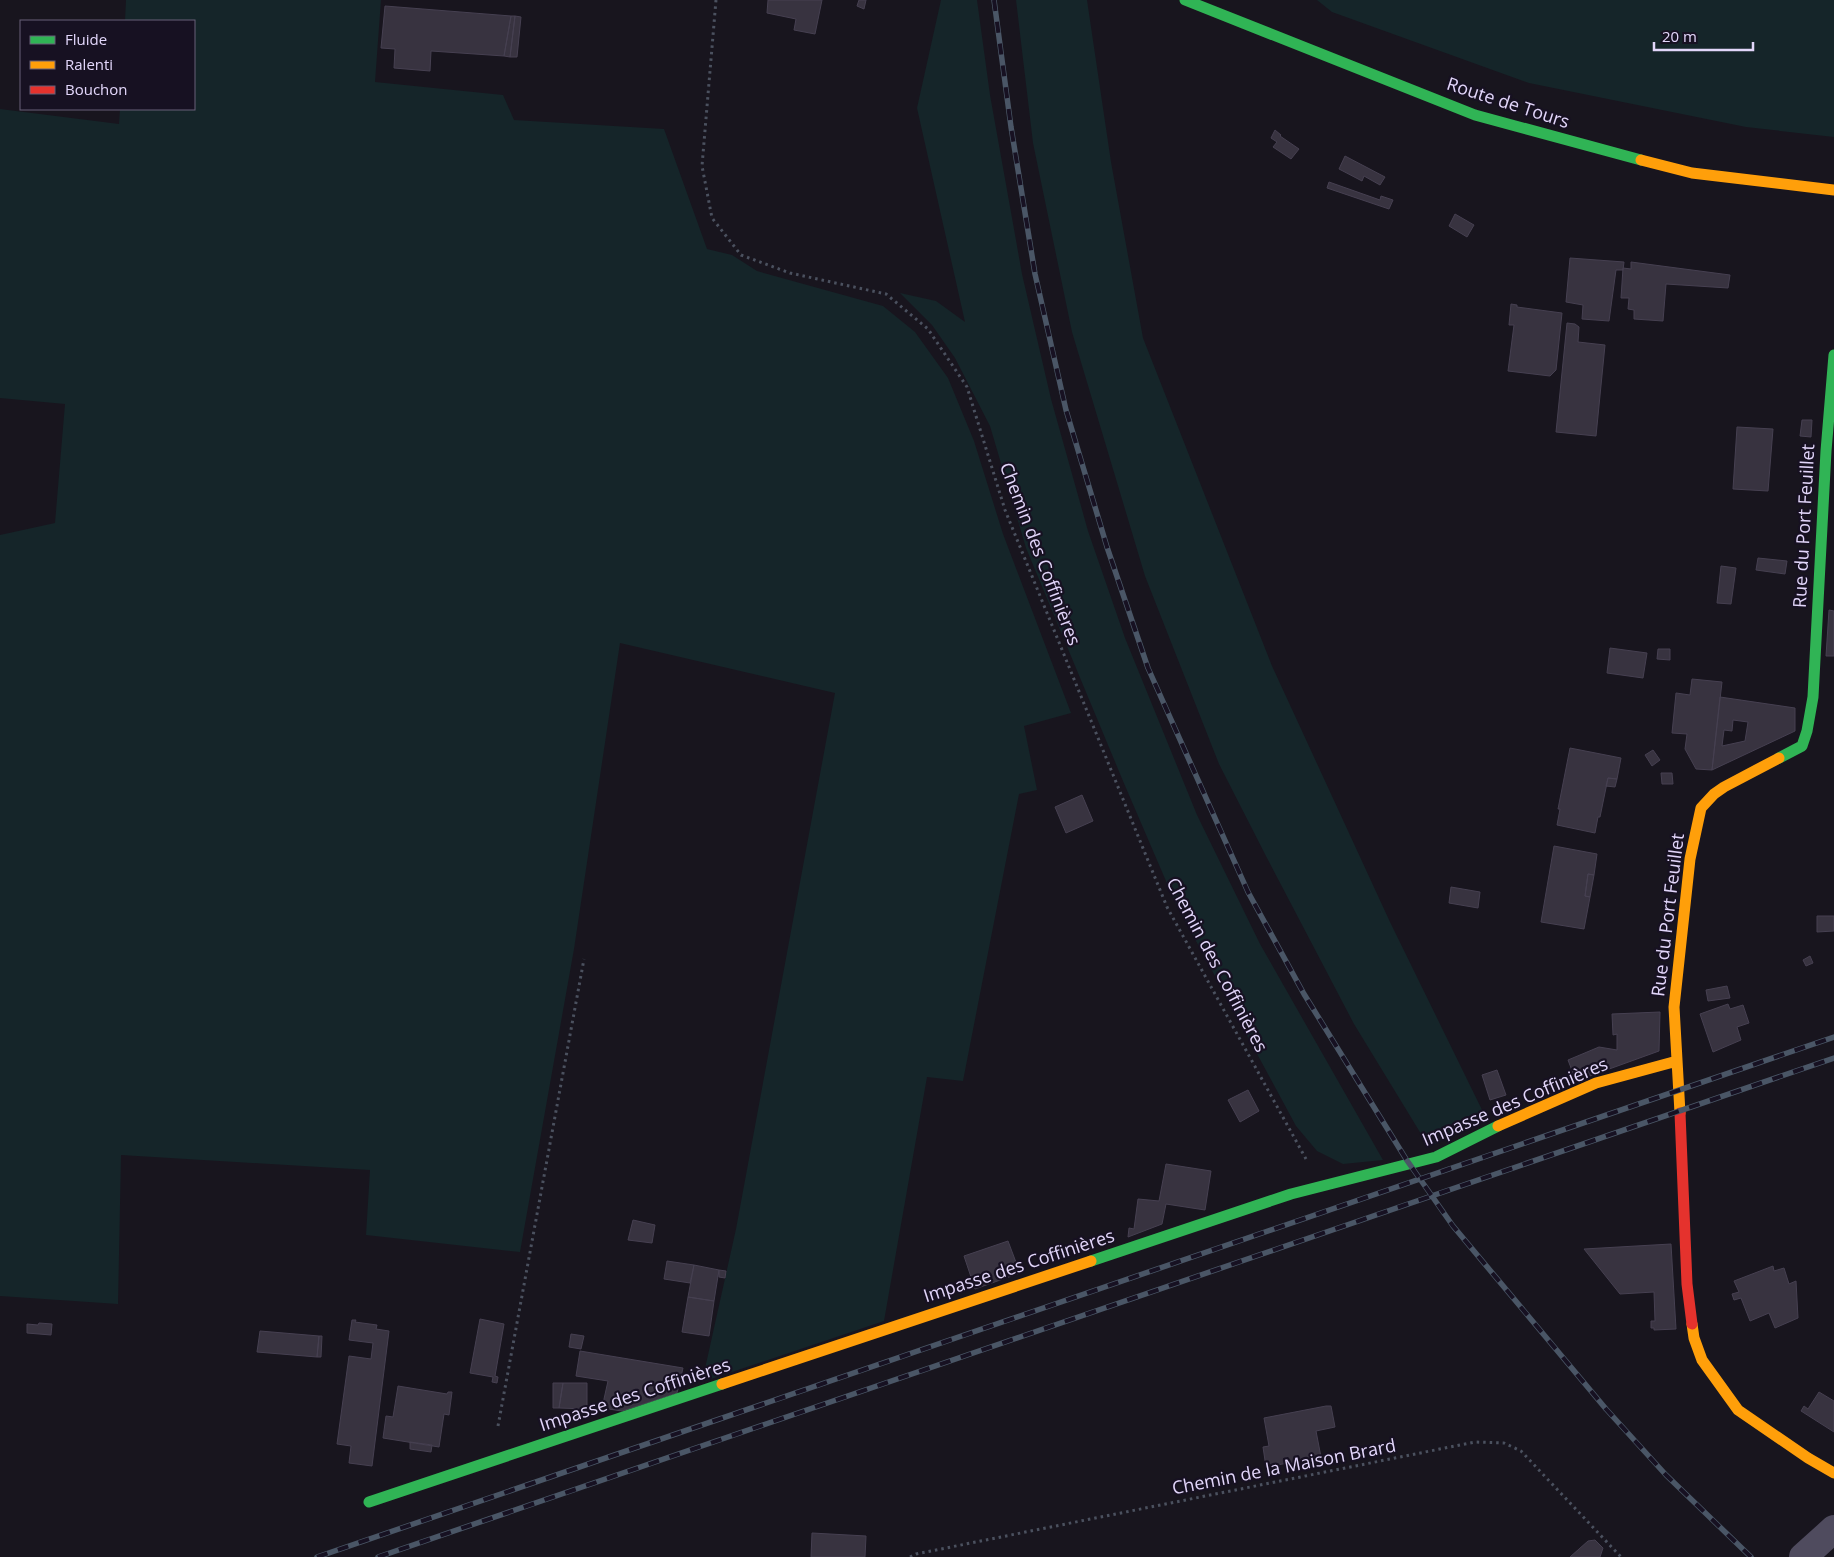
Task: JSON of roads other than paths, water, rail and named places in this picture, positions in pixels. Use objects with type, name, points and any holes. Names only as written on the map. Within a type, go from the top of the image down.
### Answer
[{"type":"street","name":"Route de Tours","points":[[1185,0],[1476,115],[1692,173],[1834,190]]},
{"type":"street","name":"Rue du Port Feuillet","points":[[1834,355],[1827,429],[1814,671],[1809,722],[1802,746],[1724,787],[1714,794],[1702,808],[1690,859],[1674,1007],[1687,1284],[1694,1338],[1702,1360],[1713,1378],[1738,1410],[1808,1458],[1834,1473]]},
{"type":"street","name":"Impasse des Coffinières","points":[[369,1502],[1325,1184],[1436,1157],[1512,1119],[1596,1084],[1677,1061]]},
{"type":"street","points":[[1802,1557],[1834,1529]]},
{"type":"railway","points":[[994,0],[1011,127],[1035,274],[1066,410],[1107,547],[1148,668],[1248,892],[1304,994],[1406,1159],[1453,1226],[1606,1409],[1666,1475],[1751,1557]]},
{"type":"railway","points":[[317,1557],[1834,1037]]},
{"type":"railway","points":[[378,1557],[1834,1058]]}]
